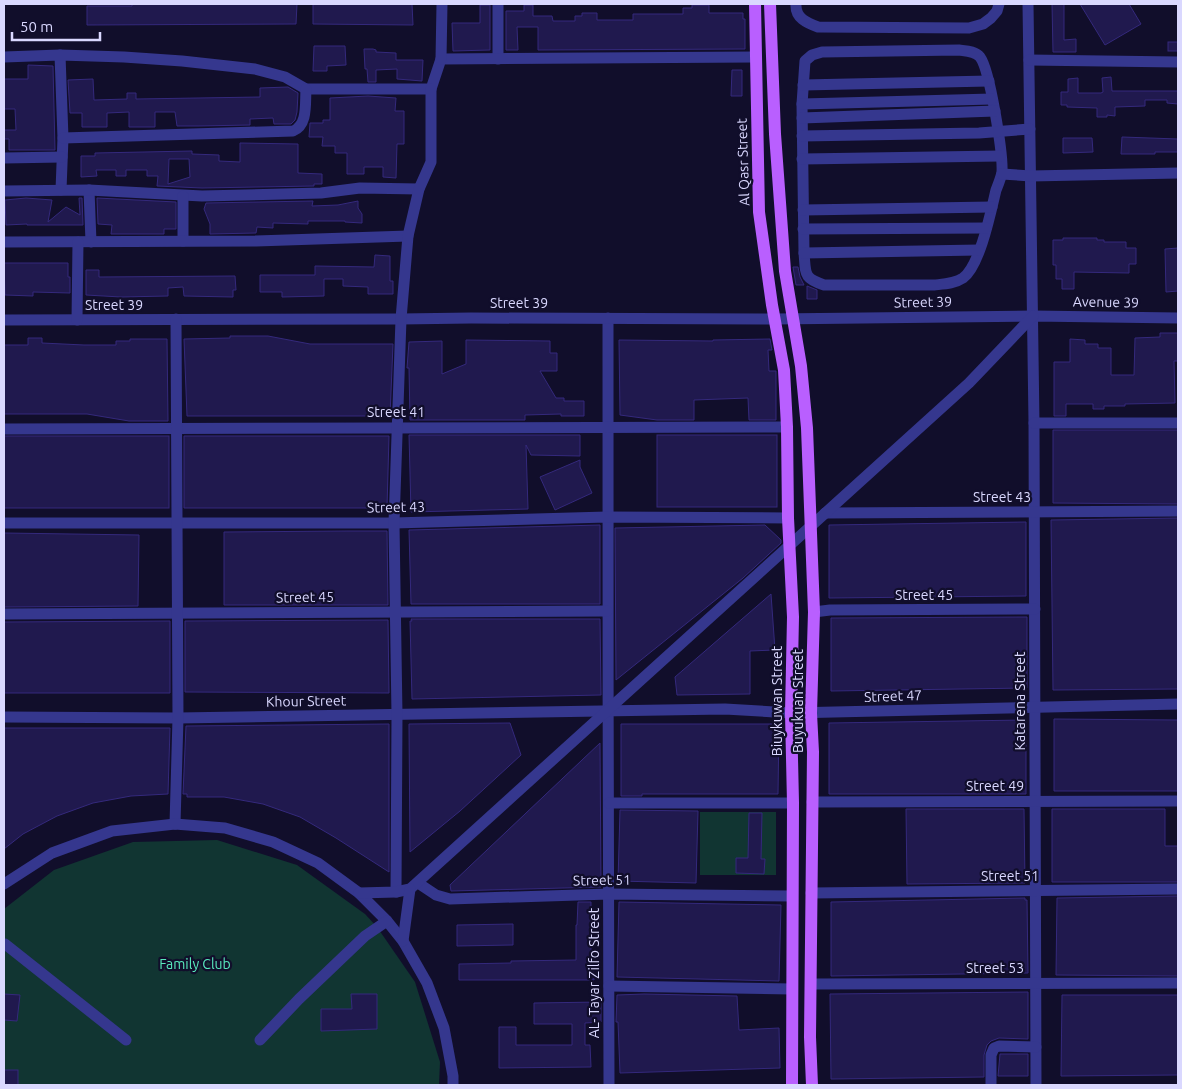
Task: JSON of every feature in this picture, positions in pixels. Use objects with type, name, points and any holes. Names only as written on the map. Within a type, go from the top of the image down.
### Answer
[{"type":"main road","name":"Al Qasr Street","points":[[755,4],[759,212],[775,319]]},
{"type":"main road","points":[[770,4],[774,124],[785,271],[793,318]]},
{"type":"main road","name":"Buyukuan Street","points":[[793,318],[804,394],[814,612],[810,1037],[812,1085]]},
{"type":"main road","name":"Biuykuwan Street","points":[[775,319],[784,370],[788,427],[788,518],[793,617],[791,713],[793,803],[791,896],[792,1085]]},
{"type":"street","points":[[396,892],[397,715],[394,522],[401,320],[408,236],[419,189],[432,162],[431,89],[441,59],[442,4]]},
{"type":"street","points":[[498,4],[498,59]]},
{"type":"street","points":[[796,4],[800,18],[818,27],[936,28],[969,28],[983,24],[997,12],[999,4]]},
{"type":"street","name":"Katarena Street","points":[[1028,4],[1034,316],[1036,1085]]},
{"type":"street","points":[[959,50],[973,52],[979,56],[986,68],[989,80],[998,132],[1002,174],[979,250],[970,270],[963,278],[951,284],[904,286],[824,285],[810,280],[806,275],[803,229],[802,104],[805,61],[812,54],[959,50]]},
{"type":"street","points":[[4,57],[60,55],[124,57],[256,69],[285,77],[306,89],[431,89]]},
{"type":"street","points":[[60,55],[63,138],[61,190]]},
{"type":"street","points":[[441,59],[755,56]]},
{"type":"street","points":[[1029,60],[1178,62]]},
{"type":"street","points":[[803,85],[989,80]]},
{"type":"street","points":[[63,138],[293,131],[300,129],[303,123],[306,89]]},
{"type":"street","points":[[802,104],[992,99]]},
{"type":"street","points":[[802,118],[995,111]]},
{"type":"street","points":[[802,136],[998,132],[1030,129]]},
{"type":"street","points":[[802,159],[1000,156]]},
{"type":"street","points":[[4,158],[62,157]]},
{"type":"street","points":[[1002,174],[1031,176],[1178,173]]},
{"type":"street","points":[[4,191],[89,190],[183,196],[321,193],[360,188],[419,189]]},
{"type":"street","points":[[89,190],[91,242]]},
{"type":"street","points":[[183,196],[183,241]]},
{"type":"street","points":[[803,210],[992,207]]},
{"type":"street","points":[[803,229],[986,228]]},
{"type":"street","points":[[4,242],[256,241],[408,236]]},
{"type":"street","points":[[77,320],[78,242]]},
{"type":"street","points":[[804,253],[979,250]]},
{"type":"street","points":[[359,892],[396,892],[414,886],[969,383],[1034,316]]},
{"type":"street","name":"Street 39","points":[[4,320],[775,319],[1034,316]]},
{"type":"street","name":"Avenue 39","points":[[1034,316],[1178,318]]},
{"type":"street","name":"AL- Tayar Zilfo Street","points":[[608,318],[608,1085]]},
{"type":"street","points":[[175,824],[178,718],[176,319]]},
{"type":"street","points":[[1034,423],[1178,423]]},
{"type":"street","name":"Street 41","points":[[4,429],[788,427]]},
{"type":"street","name":"Street 43","points":[[825,514],[1178,511]]},
{"type":"street","name":"Street 43","points":[[4,523],[394,522],[607,517],[788,518]]},
{"type":"street","name":"Street 45","points":[[814,612],[830,610],[1035,609]]},
{"type":"street","name":"Street 45","points":[[4,614],[608,611]]},
{"type":"street","name":"Street 47","points":[[608,710],[725,710],[812,713],[1035,706],[1178,704]]},
{"type":"street","name":"Khour Street","points":[[4,717],[178,718],[608,710]]},
{"type":"street","name":"Street 49","points":[[812,802],[1178,800]]},
{"type":"street","points":[[609,803],[793,803]]},
{"type":"street","points":[[4,884],[52,853],[112,832],[175,824],[225,828],[273,842],[318,863],[359,892],[403,941],[427,983],[444,1028],[453,1080],[464,1085]]},
{"type":"street","points":[[403,941],[414,886]]},
{"type":"street","name":"Street 51","points":[[414,886],[450,899],[609,894],[791,896]]},
{"type":"street","name":"Street 51","points":[[811,892],[1178,889]]},
{"type":"street","points":[[260,1040],[299,999],[365,936],[387,921]]},
{"type":"street","points":[[5,944],[126,1040]]},
{"type":"street","name":"Street 53","points":[[811,984],[1178,983]]},
{"type":"street","points":[[609,986],[792,989]]},
{"type":"street","points":[[991,1085],[990,1054],[994,1048],[999,1046],[1036,1046]]},
{"type":"green space","points":[[700,812],[776,812],[776,875],[700,875]]},
{"type":"green space","name":"Family Club","points":[[217,840],[297,865],[365,914],[377,927],[415,982],[440,1062],[439,1085],[4,1085],[4,909],[54,870],[133,842]]},
{"type":"building","points":[[132,4],[297,4],[296,24],[87,25],[87,6],[132,6]]},
{"type":"building","points":[[313,4],[412,4],[413,25],[313,24]]},
{"type":"building","points":[[1052,4],[1064,4],[1064,40],[1076,39],[1076,52],[1053,52]]},
{"type":"building","points":[[1080,4],[1129,4],[1141,24],[1105,45]]},
{"type":"building","points":[[480,5],[490,5],[490,50],[453,51],[452,23],[480,23]]},
{"type":"building","points":[[524,5],[533,5],[533,16],[552,16],[553,21],[575,21],[575,16],[582,16],[582,13],[597,13],[597,20],[633,20],[633,14],[683,14],[683,8],[692,8],[692,5],[709,5],[709,13],[743,13],[743,19],[745,19],[745,49],[538,50],[538,27],[517,27],[518,50],[506,50],[506,11],[524,11]]},
{"type":"building","points":[[1168,42],[1178,42],[1178,51],[1168,51]]},
{"type":"building","points":[[314,46],[345,46],[346,65],[327,66],[327,71],[313,71]]},
{"type":"building","points":[[364,49],[396,53],[396,60],[423,60],[422,81],[397,79],[397,69],[376,70],[376,82],[368,82]]},
{"type":"building","points":[[28,65],[53,66],[55,150],[9,150],[9,139],[4,139],[4,130],[16,130],[15,109],[4,109],[4,79],[28,79]]},
{"type":"building","points":[[732,70],[742,70],[742,96],[731,96]]},
{"type":"building","points":[[1111,77],[1112,91],[1178,91],[1178,104],[1167,103],[1167,100],[1145,100],[1145,106],[1115,107],[1115,116],[1107,115],[1107,117],[1097,117],[1097,108],[1061,105],[1061,92],[1068,92],[1068,79],[1078,78],[1078,93],[1101,93],[1103,92],[1102,78]]},
{"type":"building","points":[[93,79],[94,100],[127,99],[127,93],[136,93],[136,99],[260,97],[260,88],[288,87],[298,93],[297,112],[295,120],[291,124],[274,124],[273,118],[250,119],[250,125],[177,126],[175,112],[155,112],[155,127],[129,127],[129,112],[107,113],[107,127],[82,127],[82,113],[70,113],[68,80]]},
{"type":"building","points":[[368,96],[396,98],[395,111],[404,111],[404,144],[397,144],[396,178],[383,177],[383,167],[364,167],[364,174],[347,174],[347,153],[335,153],[335,146],[322,146],[323,137],[309,137],[310,123],[323,123],[323,120],[330,120],[330,98]]},
{"type":"building","points":[[1122,137],[1178,139],[1178,152],[1121,154]]},
{"type":"building","points":[[1063,138],[1092,138],[1093,152],[1063,153]]},
{"type":"building","points":[[240,143],[298,144],[298,173],[322,174],[322,184],[314,184],[314,186],[202,188],[157,186],[158,176],[147,176],[147,170],[126,170],[126,176],[116,176],[116,170],[96,170],[97,176],[81,177],[81,156],[95,156],[95,153],[192,151],[192,154],[219,155],[219,161],[240,162]],"holes":[[[169,159],[189,159],[190,177],[168,184]]]},
{"type":"building","points":[[26,198],[52,200],[48,222],[66,207],[80,215],[79,198],[82,198],[83,225],[6,225],[5,200]]},
{"type":"building","points":[[97,198],[176,202],[176,229],[164,229],[164,234],[111,234],[112,225],[98,224]]},
{"type":"building","points":[[313,201],[312,206],[338,205],[358,201],[358,208],[362,214],[362,223],[308,221],[308,224],[273,223],[273,228],[257,227],[256,233],[210,234],[210,224],[204,209],[206,203]]},
{"type":"building","points":[[1063,238],[1097,238],[1097,240],[1104,240],[1104,242],[1126,242],[1126,248],[1136,248],[1136,264],[1129,264],[1129,273],[1074,272],[1074,289],[1062,289],[1062,279],[1056,279],[1056,265],[1053,265],[1053,240],[1063,240]]},
{"type":"building","points":[[1178,248],[1178,291],[1166,292],[1165,249]]},
{"type":"building","points":[[375,255],[390,256],[390,281],[393,281],[393,294],[368,294],[368,287],[343,286],[343,279],[324,279],[324,296],[282,297],[282,292],[260,292],[260,275],[315,275],[315,266],[374,267]]},
{"type":"building","points":[[4,263],[68,263],[70,293],[33,292],[33,296],[5,295]]},
{"type":"building","points":[[793,267],[798,267],[804,285],[796,285]]},
{"type":"building","points":[[86,270],[99,270],[99,277],[235,276],[236,290],[233,290],[233,297],[184,296],[183,287],[168,288],[168,296],[121,297],[86,295]]},
{"type":"building","points":[[807,286],[817,290],[817,299],[807,299]]},
{"type":"building","points":[[1160,333],[1178,333],[1178,361],[1174,361],[1175,403],[1125,404],[1125,406],[1104,406],[1104,409],[1093,409],[1093,404],[1066,404],[1066,416],[1054,416],[1054,362],[1070,362],[1070,339],[1085,340],[1085,344],[1098,344],[1098,348],[1111,348],[1111,375],[1134,375],[1135,338],[1160,337]]},
{"type":"building","points":[[230,336],[268,336],[310,344],[393,344],[390,416],[187,416],[184,339],[230,338]]},
{"type":"building","points":[[28,338],[42,338],[42,343],[84,345],[116,345],[116,341],[130,341],[130,339],[167,339],[168,421],[129,421],[87,414],[4,414],[4,345],[28,345]]},
{"type":"building","points":[[770,339],[772,350],[768,350],[769,371],[776,371],[776,420],[749,420],[748,398],[694,400],[694,420],[657,420],[620,415],[619,340],[713,341]]},
{"type":"building","points":[[466,340],[550,341],[550,353],[557,353],[557,371],[540,371],[556,398],[564,398],[564,401],[584,401],[584,416],[561,416],[561,414],[525,415],[525,420],[410,420],[409,368],[407,368],[409,342],[442,341],[442,374],[466,364]]},
{"type":"building","points":[[1053,430],[1178,430],[1178,504],[1053,503]]},
{"type":"building","points":[[409,435],[580,435],[580,456],[531,455],[526,445],[528,509],[411,512]]},
{"type":"building","points":[[657,435],[777,435],[777,507],[657,507]]},
{"type":"building","points":[[4,436],[169,436],[169,508],[4,508]]},
{"type":"building","points":[[184,436],[389,436],[387,508],[184,508]]},
{"type":"building","points":[[580,460],[580,467],[592,493],[555,510],[540,477]]},
{"type":"building","points":[[1178,518],[1178,689],[1053,690],[1051,520]]},
{"type":"building","points":[[1026,522],[1026,596],[829,598],[829,525]]},
{"type":"building","points":[[600,525],[600,604],[411,604],[409,530]]},
{"type":"building","points":[[765,525],[781,540],[781,543],[743,578],[616,680],[615,528]]},
{"type":"building","points":[[387,531],[388,605],[224,605],[224,532]]},
{"type":"building","points":[[4,533],[139,535],[138,606],[4,607]]},
{"type":"building","points":[[771,594],[775,650],[750,651],[750,694],[677,695],[675,677]]},
{"type":"building","points":[[1027,617],[1027,688],[831,691],[831,618]]},
{"type":"building","points":[[411,619],[600,619],[601,695],[412,699]]},
{"type":"building","points":[[388,620],[389,693],[185,692],[185,621]]},
{"type":"building","points":[[170,621],[170,693],[4,693],[4,622]]},
{"type":"building","points":[[1054,719],[1178,720],[1178,791],[1054,791]]},
{"type":"building","points":[[1026,720],[1026,794],[829,794],[829,723]]},
{"type":"building","points":[[510,723],[521,755],[460,811],[410,852],[409,724]]},
{"type":"building","points":[[389,724],[389,872],[300,817],[263,804],[224,797],[187,797],[187,794],[183,794],[186,726]]},
{"type":"building","points":[[621,724],[779,724],[778,794],[642,794],[642,796],[621,796]]},
{"type":"building","points":[[4,728],[170,728],[168,794],[131,796],[93,803],[57,816],[23,834],[4,849]]},
{"type":"building","points":[[600,743],[601,887],[451,891],[450,885]]},
{"type":"building","points":[[906,809],[1024,809],[1025,883],[907,884]]},
{"type":"building","points":[[1052,809],[1165,809],[1165,846],[1178,846],[1178,882],[1052,882]]},
{"type":"building","points":[[620,810],[698,811],[696,883],[618,881]]},
{"type":"building","points":[[749,813],[762,813],[761,859],[765,859],[764,874],[736,873],[736,858],[748,858]]},
{"type":"building","points":[[1178,896],[1178,976],[1056,975],[1057,898]]},
{"type":"building","points":[[1025,898],[1027,900],[1028,973],[831,976],[831,902]]},
{"type":"building","points":[[578,902],[591,902],[591,960],[593,960],[594,980],[459,980],[459,964],[576,960]]},
{"type":"building","points":[[619,902],[781,905],[779,981],[617,977]]},
{"type":"building","points":[[513,924],[513,945],[457,946],[457,925]]},
{"type":"building","points":[[1028,992],[1028,1039],[999,1038],[991,1041],[987,1045],[984,1055],[984,1077],[831,1079],[830,994]]},
{"type":"building","points":[[4,994],[20,995],[17,1021],[4,1020]]},
{"type":"building","points":[[351,994],[377,994],[377,1029],[321,1031],[321,1009],[352,1009]]},
{"type":"building","points":[[617,995],[737,996],[739,1030],[779,1028],[780,1068],[620,1073],[618,1022],[616,1022]]},
{"type":"building","points":[[1062,995],[1178,995],[1178,1075],[1061,1076]]},
{"type":"building","points":[[601,1002],[601,1022],[585,1023],[585,1045],[590,1045],[591,1067],[499,1068],[499,1027],[516,1027],[516,1045],[572,1045],[572,1024],[534,1024],[534,1003]]},
{"type":"building","points":[[1000,1054],[1028,1054],[1028,1076],[998,1076]]},
{"type":"building","points":[[4,1070],[18,1070],[18,1085],[4,1085]]}]
